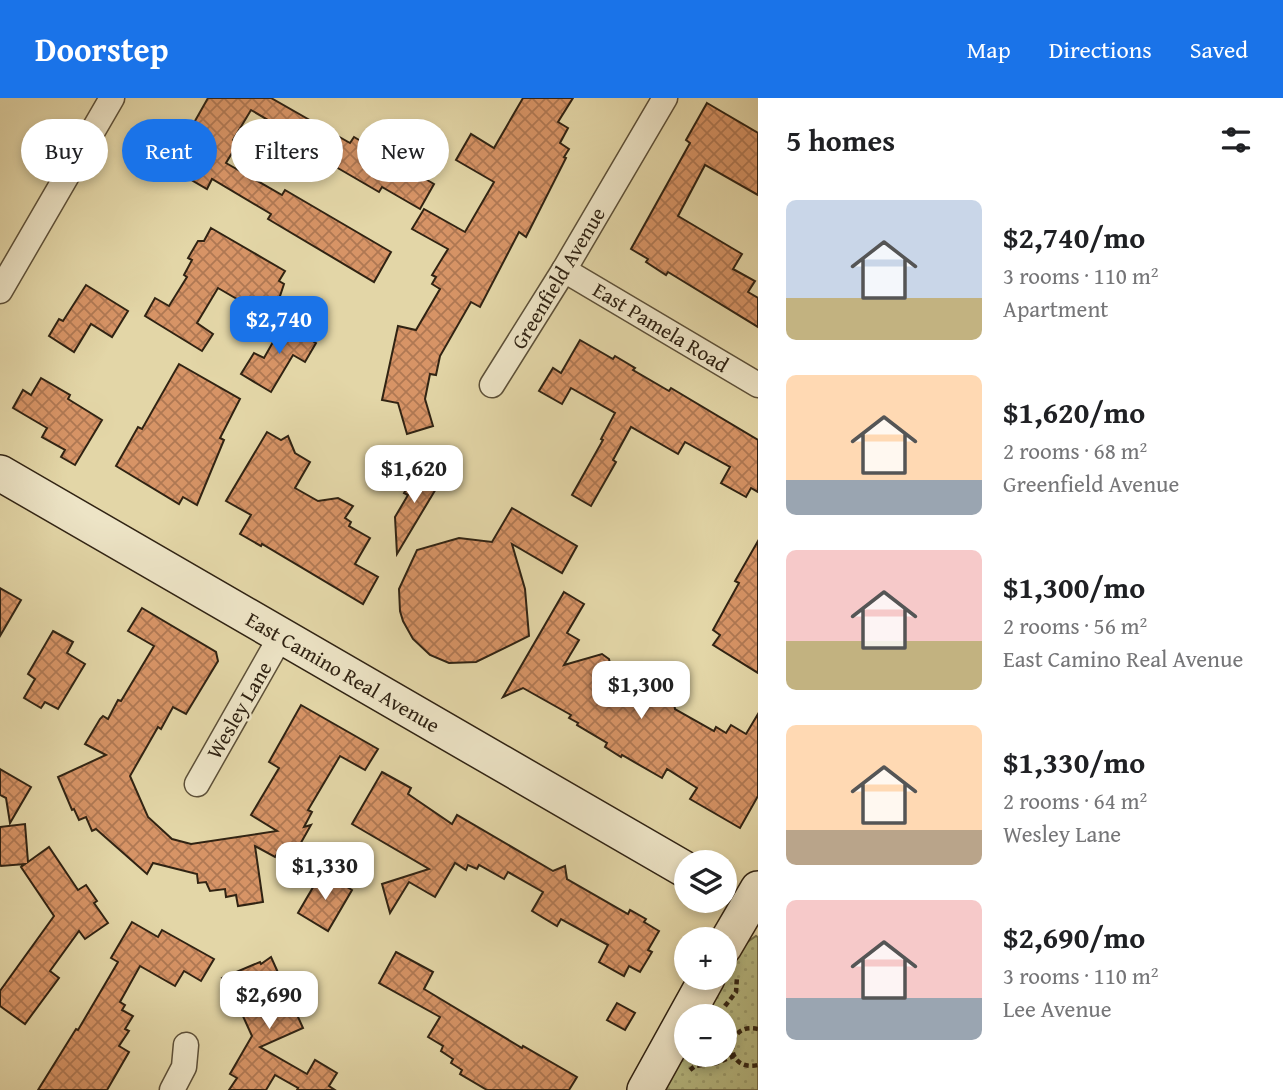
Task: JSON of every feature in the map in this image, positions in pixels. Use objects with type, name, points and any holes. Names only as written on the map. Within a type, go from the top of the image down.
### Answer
[{"type":"street","points":[[0,291],[112,98]]},
{"type":"street","name":"Greenfield Avenue","points":[[492,385],[564,270],[665,98]]},
{"type":"street","name":"East Pamela Road","points":[[564,270],[758,385]]},
{"type":"street","name":"East Camino Real Avenue","points":[[0,473],[674,863]]},
{"type":"street","name":"Wesley Lane","points":[[197,784],[281,636]]},
{"type":"street","points":[[734,927],[747,900]]},
{"type":"street","points":[[645,1090],[700,990]]},
{"type":"street","points":[[172,1090],[184,1067],[186,1045]]},
{"type":"path","points":[[737,1035],[751,1027],[758,1029]]},
{"type":"path","points":[[737,1059],[742,1064],[758,1065]]},
{"type":"path","points":[[682,1077],[694,1067]]},
{"type":"green space","points":[[758,937],[758,1090],[663,1090],[676,1067],[737,1067],[737,1004],[711,1004],[719,990],[737,990],[737,959],[746,943]]},
{"type":"building","points":[[208,98],[271,98],[308,119],[266,119],[251,110],[246,119],[231,119],[231,155],[226,163],[231,166],[231,182],[259,182],[282,195],[285,190],[391,252],[374,282],[268,219],[271,214],[217,182],[217,119],[196,119]]},
{"type":"building","points":[[523,98],[573,98],[558,122],[568,128],[560,143],[569,149],[564,157],[566,158],[526,237],[519,232],[480,307],[471,302],[440,356],[436,375],[430,374],[425,399],[433,426],[407,434],[398,403],[382,400],[398,326],[416,330],[440,289],[432,284],[436,277],[432,275],[448,249],[412,229],[424,209],[465,232],[494,182],[456,160],[471,134],[494,148]]},
{"type":"building","points":[[707,103],[758,133],[758,195],[705,165],[678,216],[742,254],[733,269],[755,281],[748,292],[758,298],[758,327],[668,272],[666,275],[646,262],[648,259],[631,249],[690,143],[686,140]]},
{"type":"building","points":[[354,137],[357,139],[357,179],[343,171],[343,139],[350,143]]},
{"type":"building","points":[[195,182],[210,182],[207,189]]},
{"type":"building","points":[[362,182],[434,184],[420,209],[382,187],[379,192]]},
{"type":"building","points":[[211,228],[285,271],[279,281],[284,284],[280,296],[266,316],[218,288],[197,323],[213,334],[202,351],[145,316],[155,298],[169,306],[187,277],[184,275],[192,260],[188,258],[198,241],[204,241]]},
{"type":"building","points":[[86,285],[128,311],[112,337],[91,324],[74,352],[49,336],[59,319],[63,321]]},
{"type":"building","points":[[286,319],[307,331],[304,336],[316,343],[305,362],[293,355],[271,392],[241,374],[254,353],[264,358]]},
{"type":"building","points":[[580,340],[613,359],[615,356],[635,368],[633,370],[669,391],[671,388],[758,440],[758,492],[751,488],[746,497],[721,483],[730,467],[685,442],[678,454],[631,427],[613,460],[616,462],[591,506],[572,495],[615,413],[571,388],[562,404],[539,391],[553,368],[561,373]]},
{"type":"building","points":[[179,364],[240,399],[220,438],[224,440],[197,505],[183,497],[179,504],[116,466],[138,427],[142,429]]},
{"type":"building","points":[[41,378],[70,395],[68,399],[102,420],[75,465],[61,457],[65,450],[42,437],[47,428],[13,408],[23,390],[31,395]]},
{"type":"building","points":[[267,432],[281,440],[288,436],[295,453],[310,462],[295,488],[318,501],[338,498],[353,506],[345,518],[351,522],[349,526],[370,538],[355,564],[378,577],[363,604],[262,544],[261,546],[240,534],[251,515],[226,501]]},
{"type":"building","points":[[418,469],[440,482],[397,554],[395,517],[408,495],[404,493]]},
{"type":"building","points":[[512,508],[577,546],[562,573],[512,544],[525,589],[529,636],[476,662],[449,663],[430,655],[413,639],[400,611],[399,589],[417,550],[459,538],[492,542]]},
{"type":"building","points":[[758,541],[758,673],[713,645],[720,635],[713,630],[739,583],[735,581]]},
{"type":"building","points":[[0,588],[21,600],[0,636]]},
{"type":"building","points":[[564,592],[584,604],[567,633],[579,640],[564,665],[602,654],[610,663],[621,669],[619,674],[630,681],[626,688],[650,702],[664,697],[674,703],[675,709],[714,731],[716,727],[726,733],[731,725],[746,734],[758,714],[758,796],[740,828],[690,799],[697,788],[667,769],[662,778],[622,755],[621,757],[605,747],[607,743],[577,725],[578,723],[569,718],[571,715],[523,688],[503,697]]},
{"type":"building","points":[[142,608],[216,652],[218,661],[186,714],[173,707],[161,729],[158,727],[130,776],[148,817],[172,839],[191,844],[277,831],[251,815],[279,768],[269,762],[301,705],[378,749],[365,770],[340,756],[308,810],[312,812],[304,827],[311,825],[290,862],[255,846],[263,902],[238,906],[236,895],[226,897],[225,889],[210,891],[206,882],[198,883],[197,874],[153,863],[147,874],[96,829],[92,831],[86,817],[79,820],[58,777],[106,755],[85,744],[100,719],[103,716],[108,719],[118,700],[121,701],[154,646],[128,631]]},
{"type":"building","points":[[53,631],[73,642],[67,653],[85,664],[58,709],[45,702],[41,708],[24,698],[35,679],[28,674]]},
{"type":"building","points":[[0,769],[31,787],[10,823],[6,798],[0,795]]},
{"type":"building","points":[[382,772],[411,788],[408,794],[452,824],[457,815],[553,871],[565,866],[567,879],[628,914],[630,910],[646,919],[644,922],[659,931],[648,950],[652,952],[640,972],[629,966],[624,976],[599,962],[608,945],[561,919],[557,926],[532,911],[543,892],[508,872],[504,879],[479,865],[477,869],[468,865],[466,870],[455,863],[435,897],[409,882],[390,913],[382,884],[429,869],[352,824]]},
{"type":"building","points":[[25,824],[28,862],[49,847],[78,890],[86,885],[108,923],[85,939],[79,931],[50,971],[59,978],[25,1024],[0,1006],[0,991],[54,916],[21,867],[25,864],[0,864],[0,827]]},
{"type":"building","points":[[322,872],[352,890],[328,931],[298,913]]},
{"type":"building","points":[[132,922],[158,937],[162,930],[214,959],[201,981],[184,971],[175,986],[140,966],[120,1002],[125,1005],[122,1010],[133,1016],[125,1029],[129,1031],[119,1046],[129,1052],[107,1090],[38,1090],[76,1029],[78,1030],[118,962],[111,958]]},
{"type":"building","points":[[396,952],[433,972],[424,989],[522,1048],[523,1046],[577,1077],[569,1090],[487,1090],[460,1074],[462,1070],[451,1063],[453,1059],[441,1051],[443,1046],[428,1037],[440,1017],[379,983]]},
{"type":"building","points":[[271,957],[303,1028],[260,1047],[307,1074],[315,1060],[337,1073],[329,1086],[335,1090],[297,1090],[298,1088],[275,1075],[266,1090],[229,1090],[237,1078],[230,1074],[252,1036],[222,978],[260,962],[261,964]]},
{"type":"building","points":[[617,1003],[635,1013],[625,1030],[607,1020]]}]
